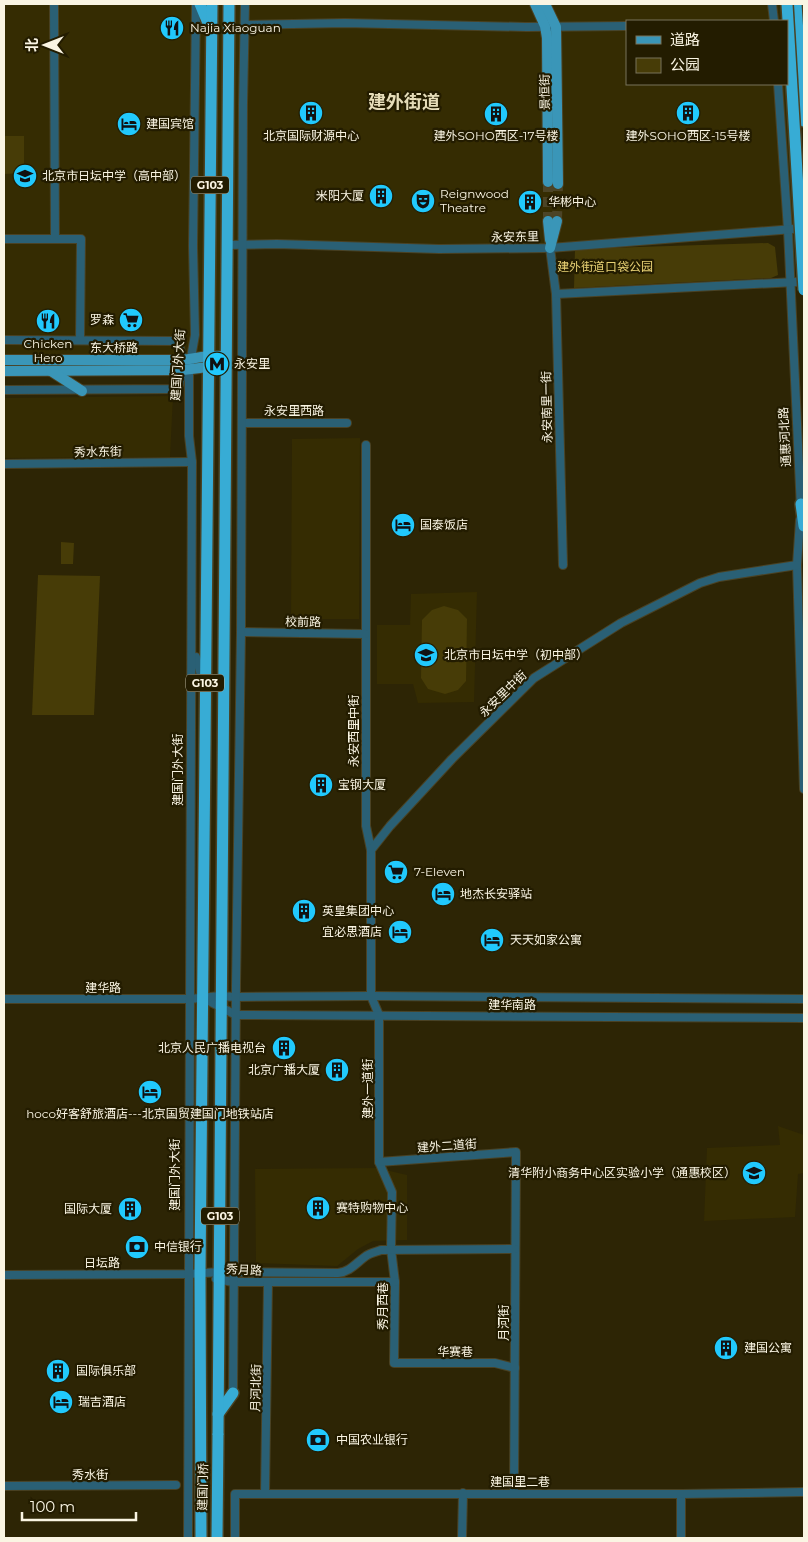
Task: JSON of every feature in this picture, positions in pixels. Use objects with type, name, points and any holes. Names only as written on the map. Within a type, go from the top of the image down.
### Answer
[{"type":"highway","points":[[200,4],[212,34]]},
{"type":"highway","name":"建国门外大街","points":[[202,1437],[194,1274],[203,998],[212,4]]},
{"type":"highway","name":"G103","points":[[218,1414],[229,4]]},
{"type":"highway","points":[[787,4],[788,20]]},
{"type":"highway","points":[[796,4],[804,121]]},
{"type":"highway","points":[[788,21],[804,290]]},
{"type":"highway","points":[[803,503],[804,526]]},
{"type":"highway","points":[[218,1414],[233,1393]]},
{"type":"highway","name":"建国门桥","points":[[217,1538],[218,1414]]},
{"type":"highway","name":"建国门桥","points":[[201,1538],[202,1437]]},
{"type":"main road","name":"景恒街","points":[[535,4],[547,38],[553,183],[556,27],[545,4]]},
{"type":"main road","points":[[550,248],[553,221]]},
{"type":"main road","name":"东大桥路","points":[[4,360],[187,365]]},
{"type":"main road","name":"东大桥路","points":[[4,371],[187,365],[208,361],[225,362]]},
{"type":"main road","points":[[50,370],[82,391]]},
{"type":"street","points":[[54,4],[55,239]]},
{"type":"street","name":"建国门外大街","points":[[188,1538],[194,1274],[190,999],[193,647],[192,462],[189,436],[187,365],[195,335],[193,246],[196,4]]},
{"type":"street","points":[[233,1393],[241,632],[242,113],[245,4]]},
{"type":"street","points":[[772,4],[774,20]]},
{"type":"street","points":[[245,25],[626,26]]},
{"type":"street","name":"通惠河北路","points":[[778,85],[803,503],[797,565],[804,789]]},
{"type":"street","name":"永安东里","points":[[226,246],[276,244],[439,249],[550,248],[804,229]]},
{"type":"street","points":[[4,239],[81,239],[80,340]]},
{"type":"street","name":"永安南里一街","points":[[550,248],[556,294],[563,565]]},
{"type":"street","points":[[556,294],[804,281]]},
{"type":"street","points":[[4,340],[178,341],[187,365],[178,389],[4,390]]},
{"type":"street","name":"永安里西路","points":[[242,422],[347,422]]},
{"type":"street","name":"永安西里中街","points":[[366,445],[366,826],[371,850],[371,996],[379,1015]]},
{"type":"street","name":"秀水东街","points":[[4,464],[192,462]]},
{"type":"street","name":"永安里中街","points":[[371,850],[390,826],[452,759],[534,678],[621,622],[700,583],[719,577],[797,565]]},
{"type":"street","name":"校前路","points":[[241,632],[365,634]]},
{"type":"street","points":[[193,647],[205,691]]},
{"type":"street","name":"建华南路","points":[[220,1002],[236,997],[371,996],[804,999]]},
{"type":"street","points":[[203,998],[220,1002]]},
{"type":"street","name":"建华路","points":[[4,999],[203,998],[220,1002]]},
{"type":"street","name":"建华南路","points":[[220,1002],[236,1014],[804,1018]]},
{"type":"street","name":"建外一道街","points":[[379,1015],[379,1162]]},
{"type":"street","name":"建外二道街","points":[[379,1162],[516,1152]]},
{"type":"street","name":"月河街","points":[[514,1493],[516,1152]]},
{"type":"street","name":"秀月西巷","points":[[379,1162],[392,1192],[391,1249],[395,1282],[394,1363]]},
{"type":"street","points":[[391,1249],[515,1249]]},
{"type":"street","name":"秀月路","points":[[194,1274],[220,1276],[234,1272],[344,1273],[368,1254],[391,1249]]},
{"type":"street","name":"日坛路","points":[[4,1275],[194,1274]]},
{"type":"street","name":"秀月路","points":[[220,1276],[233,1282],[395,1282]]},
{"type":"street","name":"月河北街","points":[[265,1494],[268,1282]]},
{"type":"street","name":"华赛巷","points":[[394,1363],[496,1363],[515,1368]]},
{"type":"street","name":"秀水街","points":[[4,1486],[176,1485]]},
{"type":"street","name":"建国里二巷","points":[[234,1538],[235,1494],[680,1494],[804,1492]]},
{"type":"street","points":[[462,1538],[463,1493]]},
{"type":"street","points":[[680,1494],[681,1538]]},
{"type":"shaded area","points":[[4,4],[784,4],[785,20],[626,20],[626,85],[787,85],[802,226],[550,248],[227,245],[222,364],[4,368]]},
{"type":"shaded area","points":[[173,396],[170,457],[4,458],[4,398]]},
{"type":"shaded area","points":[[360,438],[359,619],[291,619],[292,439]]},
{"type":"shaded area","name":"北京市日坛中学（初中部）","points":[[477,592],[474,702],[418,703],[413,684],[377,684],[377,625],[410,625],[411,594]]},
{"type":"shaded area","name":"清华附小商务中心区实验小学（通惠校区）","points":[[778,1126],[804,1135],[804,1173],[798,1174],[795,1217],[704,1221],[707,1148],[780,1145]]},
{"type":"shaded area","points":[[377,1168],[407,1175],[407,1240],[373,1241],[358,1249],[337,1266],[256,1263],[255,1169]]},
{"type":"green space","points":[[4,136],[24,136],[24,173],[4,174]]},
{"type":"green space","name":"建外街道口袋公园","points":[[768,243],[775,247],[778,275],[771,278],[574,288],[575,249]]},
{"type":"green space","points":[[61,542],[74,543],[73,564],[61,564]]},
{"type":"green space","points":[[38,575],[100,576],[94,715],[32,715]]},
{"type":"green space","points":[[444,606],[458,610],[467,619],[466,681],[458,690],[445,694],[428,689],[421,678],[422,620],[432,610]]},
{"type":"tunnel","points":[[548,182],[548,221]]},
{"type":"tunnel","points":[[557,221],[558,184]]},
{"type":"place","name":"Najia Xiaoguan","points":[[172,28]]},
{"type":"place","name":"北京国际财源中心","points":[[311,113]]},
{"type":"place","name":"建外SOHO西区-15号楼","points":[[688,113]]},
{"type":"place","name":"建外SOHO西区-17号楼","points":[[496,114]]},
{"type":"place","name":"建国宾馆","points":[[129,124]]},
{"type":"place","name":"北京市日坛中学（高中部）","points":[[25,176]]},
{"type":"place","name":"米阳大厦","points":[[381,196]]},
{"type":"place","name":"Reignwood Theatre","points":[[423,201]]},
{"type":"place","name":"华彬中心","points":[[530,202]]},
{"type":"place","name":"罗森","points":[[131,320]]},
{"type":"place","name":"Chicken Hero","points":[[48,321]]},
{"type":"place","name":"永安里","points":[[217,364]]},
{"type":"place","name":"国泰饭店","points":[[403,525]]},
{"type":"place","name":"北京市日坛中学（初中部）","points":[[426,655]]},
{"type":"place","name":"宝钢大厦","points":[[321,785]]},
{"type":"place","name":"7-Eleven","points":[[396,872]]},
{"type":"place","name":"地杰长安驿站","points":[[443,894]]},
{"type":"place","name":"英皇集团中心","points":[[304,911]]},
{"type":"place","name":"宜必思酒店","points":[[400,932]]},
{"type":"place","name":"天天如家公寓","points":[[492,940]]},
{"type":"place","name":"北京人民广播电视台","points":[[284,1048]]},
{"type":"place","name":"北京广播大厦","points":[[337,1070]]},
{"type":"place","name":"hoco好客舒旅酒店---北京国贸建国门地铁站店","points":[[150,1092]]},
{"type":"place","name":"清华附小商务中心区实验小学（通惠校区）","points":[[754,1173]]},
{"type":"place","name":"赛特购物中心","points":[[318,1208]]},
{"type":"place","name":"国际大厦","points":[[130,1209]]},
{"type":"place","name":"中信银行","points":[[137,1247]]},
{"type":"place","name":"建国公寓","points":[[726,1348]]},
{"type":"place","name":"国际俱乐部","points":[[58,1371]]},
{"type":"place","name":"瑞吉酒店","points":[[61,1402]]},
{"type":"place","name":"中国农业银行","points":[[318,1440]]},
{"type":"district","name":"建外街道","points":[[404,102]]}]
